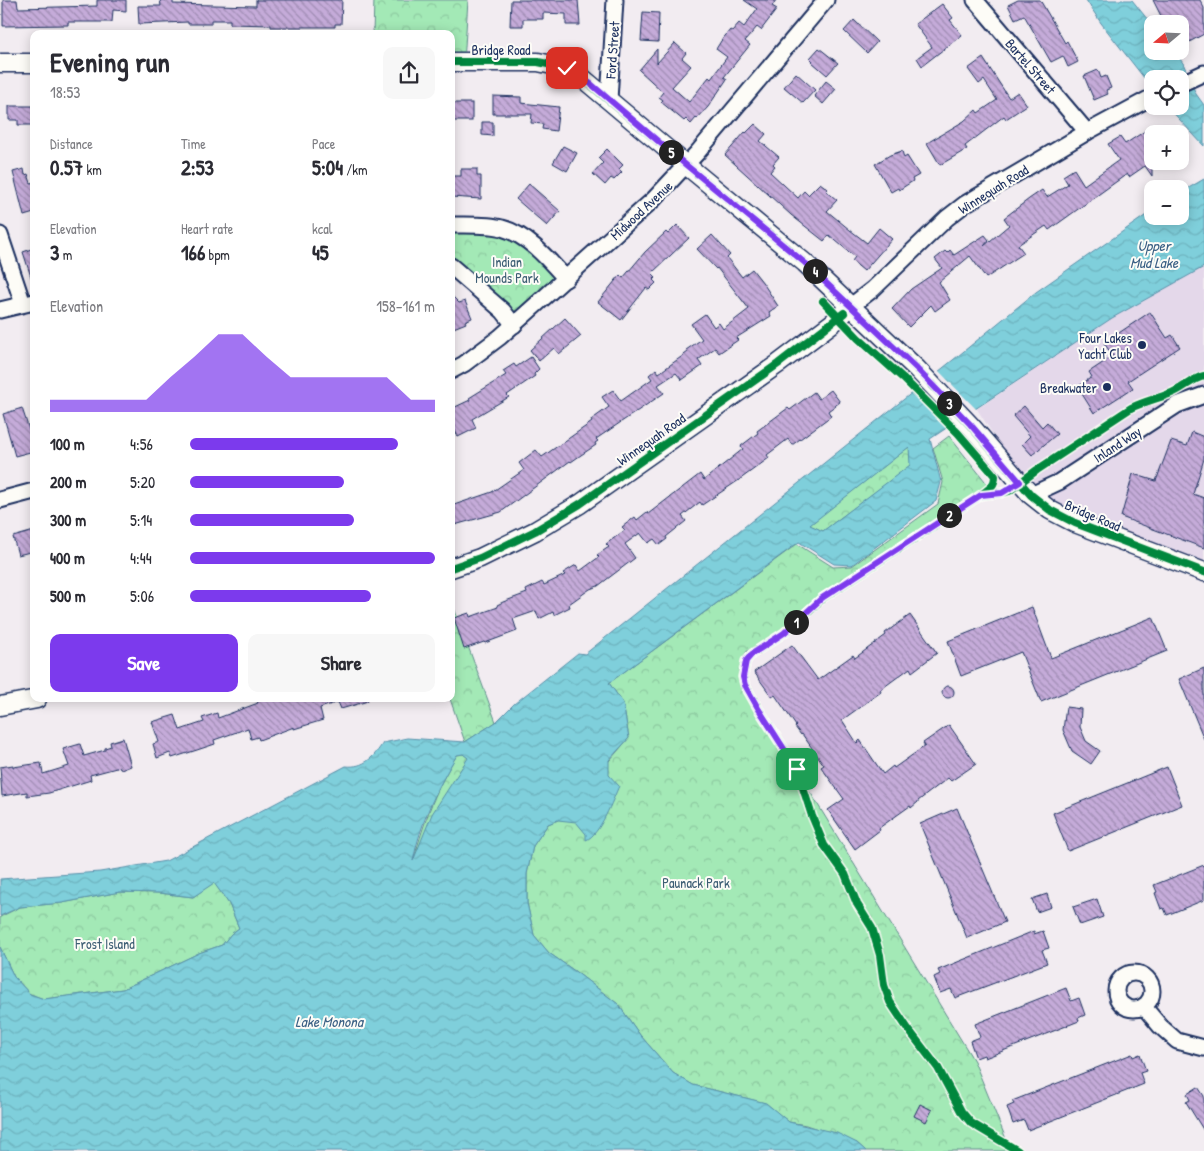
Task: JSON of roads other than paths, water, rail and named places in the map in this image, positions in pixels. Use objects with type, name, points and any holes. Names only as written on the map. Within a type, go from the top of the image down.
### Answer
[{"type":"street","name":"Ford Street","points":[[609,100],[614,0]]},
{"type":"street","name":"Midwood Avenue","points":[[455,369],[500,337],[654,199],[686,165],[826,0]]},
{"type":"street","name":"Bartel Street","points":[[975,0],[1087,132]]},
{"type":"street","name":"Bridge Road","points":[[455,62],[538,62],[567,68],[580,76],[805,263],[917,369],[970,424],[1031,495],[1050,510],[1075,523],[1204,572]]},
{"type":"street","points":[[0,63],[30,63]]},
{"type":"street","name":"Winnequah Road","points":[[455,567],[480,558],[535,532],[580,504],[778,364],[839,318],[873,289],[947,218],[965,204],[1087,132],[1144,101]]},
{"type":"street","points":[[455,226],[501,227],[512,232],[530,243],[566,279]]},
{"type":"street","points":[[0,235],[28,303],[0,310]]},
{"type":"street","points":[[455,269],[503,311],[514,324]]},
{"type":"street","name":"Inland Way","points":[[1031,495],[1060,482],[1177,405],[1204,395]]},
{"type":"street","points":[[0,500],[30,492]]},
{"type":"street","points":[[0,706],[30,700]]},
{"type":"street","points":[[1144,1007],[1160,1026],[1177,1041],[1204,1048]]},
{"type":"water","points":[[1086,0],[1132,0],[1144,15],[1144,60],[1181,60],[1186,70],[1144,70],[1144,78],[1101,23]]},
{"type":"water","points":[[1189,77],[1196,94],[1204,105],[1204,146],[1189,130],[1189,125],[1185,125],[1175,115],[1189,115]]},
{"type":"water","name":"Lake Monona","points":[[1204,179],[1204,267],[1112,318],[930,439],[941,482],[936,501],[852,565],[834,564],[799,542],[609,683],[623,703],[629,738],[609,760],[609,775],[619,786],[610,807],[596,831],[586,840],[586,834],[576,822],[558,820],[548,824],[533,846],[527,874],[527,903],[534,935],[549,953],[618,1004],[640,1035],[673,1073],[693,1085],[766,1103],[789,1122],[837,1133],[857,1143],[866,1151],[0,1151],[0,947],[14,977],[30,994],[44,999],[123,989],[199,953],[222,945],[239,928],[229,904],[214,883],[193,897],[159,893],[120,892],[62,903],[20,907],[0,916],[0,879],[100,872],[166,861],[346,766],[363,763],[376,753],[383,743],[407,738],[465,742],[496,722],[514,704],[578,653],[585,654],[1036,292],[1144,217],[1144,225],[1189,225],[1189,188]],"holes":[[[909,447],[910,465],[823,531],[810,525]],[[463,754],[468,758],[432,814],[413,861],[420,833],[436,793],[457,755]]]},
{"type":"place","name":"Four Lakes Yacht Club","points":[[1142,345]]},
{"type":"place","name":"Breakwater","points":[[1107,387]]},
{"type":"water label","name":"Upper Mud Lake","points":[[1154,254]]},
{"type":"park label","name":"Indian Mounds Park","points":[[507,270]]},
{"type":"park label","name":"Paunack Park","points":[[696,882]]},
{"type":"park label","name":"Frost Island","points":[[105,943]]}]
